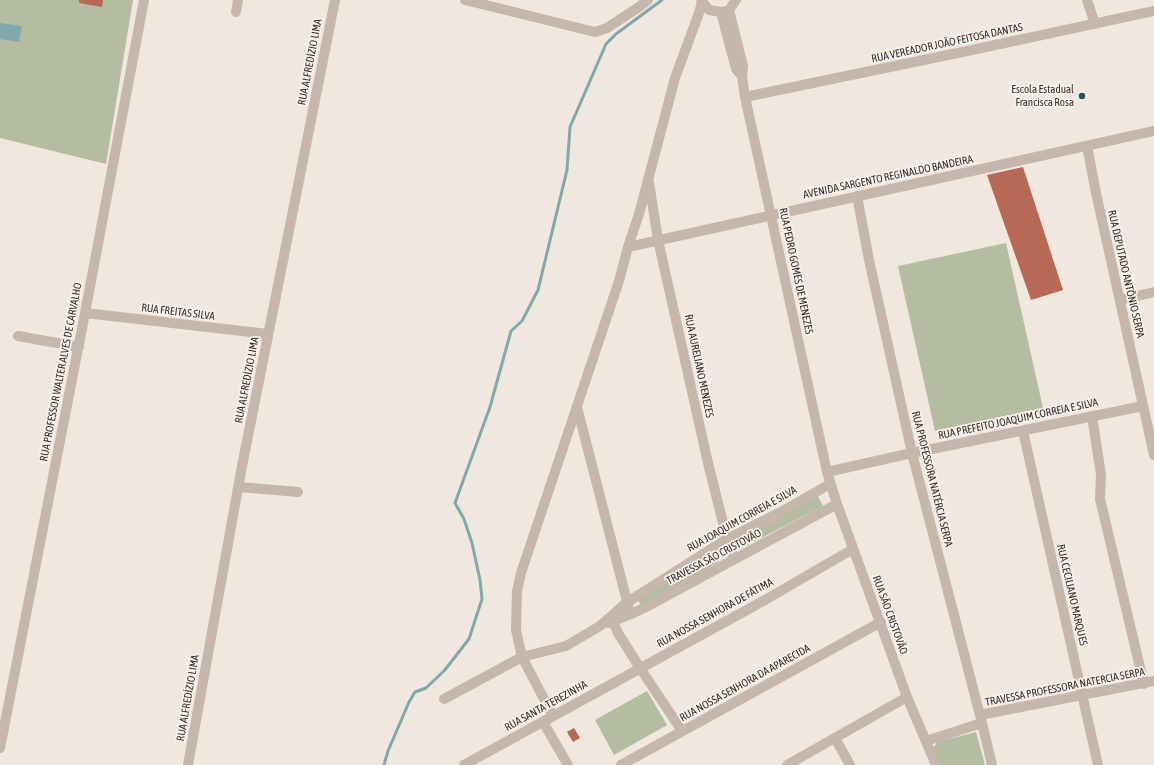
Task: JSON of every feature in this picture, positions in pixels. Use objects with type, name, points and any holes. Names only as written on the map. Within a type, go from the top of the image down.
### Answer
[{"type":"street","name":"RUA PROFESSOR WALTER ALVES DE CARVALHO","points":[[0,748],[79,347],[144,0]]},
{"type":"street","points":[[236,12],[238,0]]},
{"type":"street","name":"RUA ALFREDÍZIO LIMA","points":[[188,765],[238,486],[335,0]]},
{"type":"street","points":[[465,0],[480,2],[595,32],[607,28],[648,0]]},
{"type":"street","points":[[701,1],[709,10],[725,11],[736,0]]},
{"type":"street","points":[[1087,0],[1095,24]]},
{"type":"street","points":[[553,716],[522,657],[516,630],[518,585],[619,281],[639,214],[675,78],[699,12],[701,1]]},
{"type":"street","name":"RUA PEDRO GOMES DE MENEZES","points":[[725,11],[743,66],[742,76],[745,97],[827,472]]},
{"type":"street","name":"RUA VEREADOR JOÃO FEITOSA DANTAS","points":[[745,97],[1154,11]]},
{"type":"street","name":"AVENIDA SARGENTO REGINALDO BANDEIRA","points":[[628,247],[1154,131]]},
{"type":"street","name":"RUA DEPUTADO ANTÔNIO SERPA","points":[[1087,146],[1154,455]]},
{"type":"street","name":"RUA AURELIANO MENEZES","points":[[648,176],[658,240],[726,539],[734,560]]},
{"type":"street","name":"RUA PROFESSORA NATÉRCIA SERPA","points":[[856,196],[912,453],[992,765]]},
{"type":"street","points":[[1120,300],[1154,292]]},
{"type":"street","name":"RUA FREITAS SILVA","points":[[85,313],[268,334]]},
{"type":"street","points":[[18,336],[79,347]]},
{"type":"street","name":"RUA PREFEITO JOAQUIM CORREIA E SILVA","points":[[827,472],[912,453],[1144,406]]},
{"type":"street","points":[[577,407],[626,603],[631,614]]},
{"type":"street","points":[[1092,416],[1101,476],[1100,499],[1144,684]]},
{"type":"street","name":"RUA CECILIANO MARQUES","points":[[1023,431],[1098,765]]},
{"type":"street","name":"RUA SÃO CRISTOVÃO","points":[[827,472],[837,504],[907,697],[936,765]]},
{"type":"street","name":"RUA JOAQUIM CORREIA E SILVA","points":[[626,603],[726,539],[779,513],[830,484]]},
{"type":"street","points":[[238,486],[298,492]]},
{"type":"street","name":"TRAVESSA SÃO CRISTOVÃO","points":[[444,699],[522,657],[566,646],[612,619],[631,614],[837,504]]},
{"type":"street","name":"RUA NOSSA SENHORA DE FÁTIMA","points":[[640,668],[765,600],[853,549]]},
{"type":"street","name":"TRAVESSA SÃO CRISTOVÃO","points":[[612,619],[626,603]]},
{"type":"street","points":[[612,619],[618,633],[682,731]]},
{"type":"street","name":"RUA NOSSA SENHORA DA APARECIDA","points":[[621,765],[637,761],[682,731],[881,622]]},
{"type":"street","name":"RUA SANTA TEREZINHA","points":[[464,765],[640,668]]},
{"type":"street","name":"TRAVESSA PROFESSORA NATERCIA SERPA","points":[[926,741],[981,719],[1154,681]]},
{"type":"street","points":[[787,765],[907,697]]},
{"type":"street","points":[[543,722],[568,765]]},
{"type":"street","points":[[835,738],[850,765]]},
{"type":"green space","points":[[0,0],[133,0],[106,164],[0,138]]},
{"type":"green space","points":[[1006,243],[1043,408],[935,431],[898,266]]},
{"type":"green space","points":[[817,495],[823,506],[742,548],[736,537]]},
{"type":"green space","points":[[712,553],[718,562],[642,607],[637,598]]},
{"type":"green space","points":[[647,691],[667,725],[614,755],[595,720]]},
{"type":"green space","points":[[976,732],[985,765],[938,765],[932,751],[937,742]]},
{"type":"water","points":[[0,23],[22,26],[19,42],[0,39]]},
{"type":"building","points":[[79,0],[103,0],[102,7],[79,3]]},
{"type":"building","points":[[1023,167],[1063,290],[1031,300],[987,175]]},
{"type":"building","points":[[574,728],[580,738],[573,742],[567,732]]},
{"type":"waterway","points":[[384,765],[388,751],[409,702],[415,692],[426,688],[444,671],[469,639],[482,599],[480,580],[472,543],[464,519],[455,503],[490,407],[511,331],[522,321],[538,290],[567,170],[570,127],[606,44],[616,34],[662,0]]},
{"type":"place","name":"Escola Estadual Francisca Rosa","points":[[1082,96]]}]
